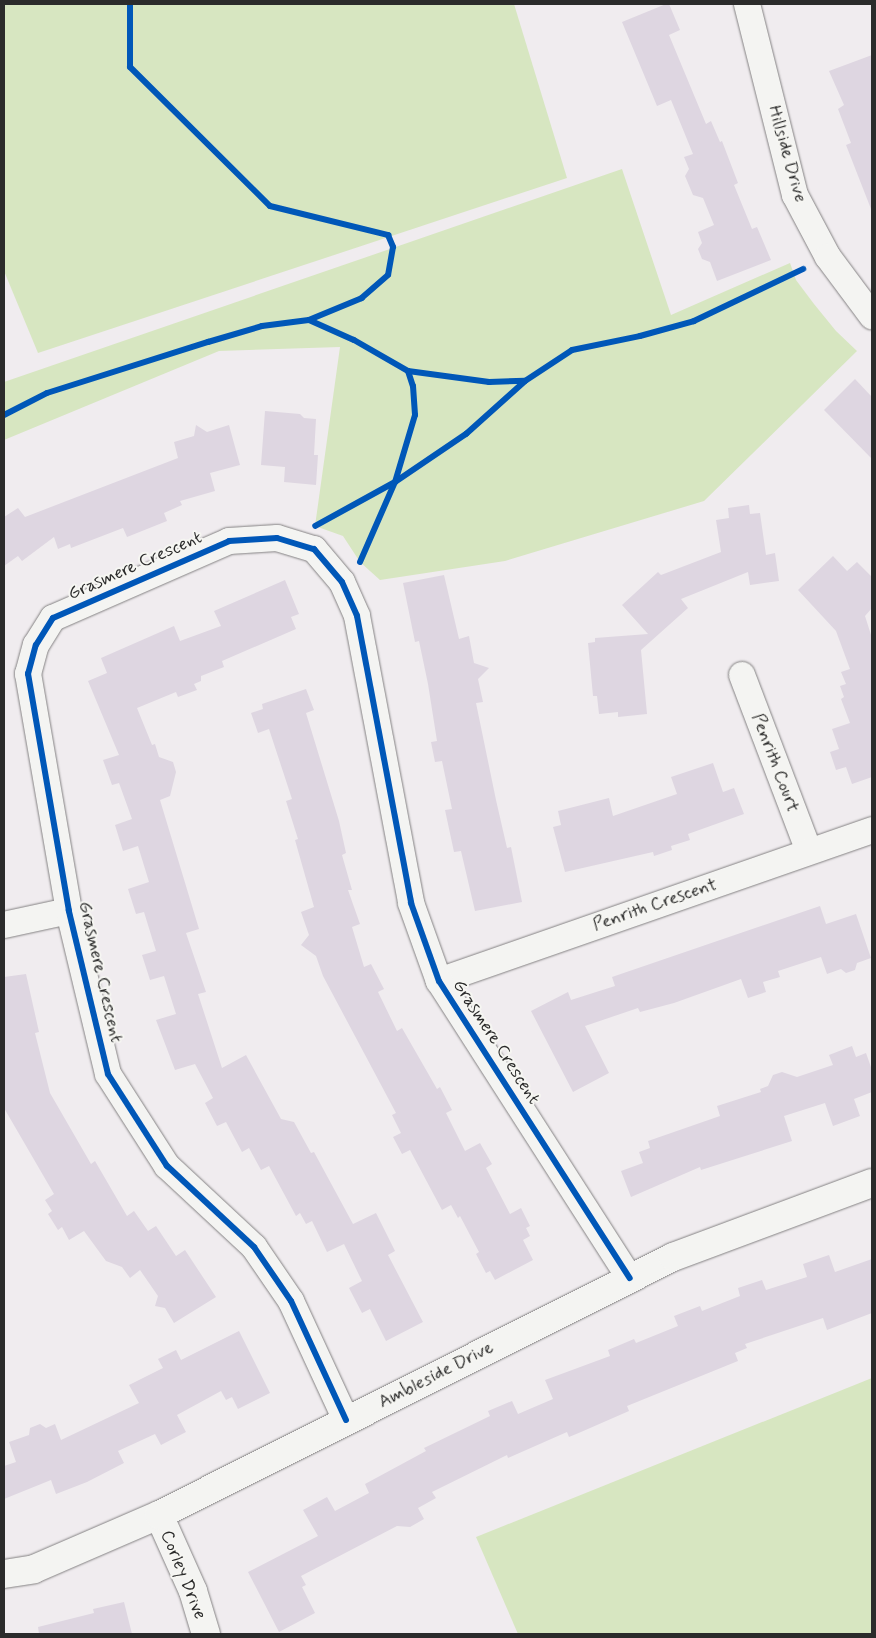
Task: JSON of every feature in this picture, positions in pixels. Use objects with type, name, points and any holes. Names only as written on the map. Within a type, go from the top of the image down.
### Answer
[{"type":"street","name":"Hillside Drive","points":[[747,4],[796,195],[828,257],[872,316]]},
{"type":"street","name":"Grasmere Crescent","points":[[346,1420],[291,1301],[254,1247],[167,1166],[108,1074],[69,911],[28,674],[36,645],[53,618],[229,541],[277,538],[314,549],[342,582],[356,616],[411,903],[438,981],[630,1278]]},
{"type":"street","name":"Penrith Court","points":[[742,675],[809,851]]},
{"type":"street","name":"Penrith Crescent","points":[[438,981],[872,830]]},
{"type":"street","points":[[4,925],[69,911]]},
{"type":"street","name":"Ambleside Drive","points":[[4,1574],[34,1569],[159,1515],[673,1256],[872,1182]]},
{"type":"street","name":"Corley Drive","points":[[159,1515],[193,1591],[206,1634]]},
{"type":"green space","points":[[4,4],[514,4],[567,178],[38,353],[4,271]]},
{"type":"green space","points":[[622,169],[671,315],[790,263],[796,280],[814,304],[836,331],[857,351],[704,501],[505,561],[380,580],[360,562],[343,536],[315,526],[340,347],[219,351],[4,440],[4,382]]},
{"type":"green space","points":[[872,1378],[872,1634],[518,1634],[476,1537]]},
{"type":"building","points":[[669,4],[680,30],[669,35],[706,124],[711,121],[720,142],[722,141],[738,183],[734,185],[752,229],[757,227],[771,260],[717,281],[710,262],[702,259],[698,249],[702,243],[698,232],[714,225],[703,198],[693,195],[685,176],[689,169],[684,157],[693,154],[671,100],[657,106],[622,22]]},
{"type":"building","points":[[872,55],[871,209],[846,145],[851,143],[838,109],[844,105],[829,71]]},
{"type":"building","points":[[855,379],[872,397],[872,459],[824,410]]},
{"type":"building","points":[[265,411],[300,414],[304,418],[316,419],[314,455],[318,455],[316,485],[284,482],[285,467],[261,465]]},
{"type":"building","points":[[196,425],[207,432],[229,425],[240,465],[210,473],[215,491],[180,501],[182,505],[164,513],[167,521],[127,537],[123,528],[71,548],[70,544],[58,549],[54,537],[22,561],[18,556],[4,566],[4,517],[18,508],[25,517],[178,458],[174,442],[194,436]]},
{"type":"building","points":[[749,505],[750,514],[760,513],[766,555],[775,553],[779,581],[750,585],[748,572],[681,599],[688,608],[641,650],[647,714],[618,717],[618,712],[599,714],[597,696],[593,696],[588,643],[595,642],[595,638],[648,634],[622,605],[658,572],[661,575],[721,552],[716,520],[729,518],[728,508]]},
{"type":"building","points":[[833,556],[847,571],[857,562],[872,577],[872,608],[865,616],[872,638],[872,777],[852,784],[846,767],[836,770],[830,752],[839,749],[832,729],[850,723],[841,699],[844,697],[840,686],[846,684],[841,672],[850,669],[836,631],[798,590]]},
{"type":"building","points":[[444,575],[459,639],[469,636],[474,663],[489,668],[478,679],[483,702],[476,703],[507,848],[511,847],[522,902],[475,911],[461,851],[454,852],[445,810],[452,809],[442,761],[435,762],[431,742],[437,741],[428,684],[419,641],[415,642],[403,583]]},
{"type":"building","points":[[285,580],[299,614],[291,617],[296,629],[222,661],[224,667],[201,676],[201,681],[194,684],[197,690],[178,697],[176,692],[137,708],[152,745],[155,744],[159,757],[173,762],[176,772],[170,796],[160,800],[199,929],[186,933],[206,992],[198,994],[222,1068],[246,1055],[281,1119],[294,1122],[311,1153],[314,1152],[353,1224],[376,1213],[395,1251],[388,1255],[423,1322],[386,1341],[370,1309],[362,1313],[349,1288],[362,1281],[344,1244],[327,1252],[312,1221],[306,1224],[300,1213],[296,1216],[269,1166],[261,1170],[249,1148],[242,1152],[226,1122],[217,1126],[205,1103],[213,1098],[195,1064],[175,1070],[156,1020],[176,1014],[164,976],[150,980],[142,955],[156,951],[144,912],[136,914],[128,889],[149,882],[138,846],[123,851],[115,825],[132,819],[119,783],[112,785],[103,760],[119,755],[88,681],[107,673],[101,658],[174,626],[180,641],[221,626],[214,611]]},
{"type":"building","points":[[306,689],[314,710],[306,713],[339,821],[346,853],[342,855],[352,890],[348,890],[360,924],[352,927],[364,967],[371,964],[384,989],[378,992],[397,1031],[402,1028],[437,1089],[440,1087],[452,1110],[446,1113],[465,1151],[480,1143],[492,1164],[486,1168],[510,1214],[521,1208],[530,1226],[526,1228],[530,1236],[523,1240],[533,1260],[495,1280],[490,1271],[486,1273],[476,1254],[479,1252],[460,1216],[458,1218],[451,1205],[442,1210],[410,1150],[402,1154],[393,1137],[401,1133],[392,1115],[396,1113],[323,976],[316,956],[301,945],[309,935],[301,912],[314,907],[295,840],[298,839],[286,801],[292,799],[269,729],[258,733],[251,713],[263,709],[262,704]]},
{"type":"building","points":[[713,763],[723,792],[734,788],[744,814],[688,834],[690,840],[671,846],[672,850],[654,856],[653,852],[565,872],[553,827],[561,825],[558,811],[609,798],[613,816],[677,794],[671,777]]},
{"type":"building","points":[[820,906],[826,924],[856,914],[871,958],[857,963],[855,970],[846,973],[841,969],[827,974],[821,957],[778,971],[780,977],[763,982],[766,992],[748,998],[741,979],[674,1003],[640,1012],[638,1008],[585,1026],[609,1073],[573,1092],[531,1011],[568,992],[571,1000],[615,986],[612,977]]},
{"type":"building","points":[[26,974],[39,1032],[35,1033],[50,1093],[91,1164],[95,1161],[127,1216],[134,1211],[148,1231],[156,1226],[176,1256],[185,1250],[216,1297],[174,1323],[165,1308],[155,1306],[158,1296],[140,1270],[130,1278],[122,1267],[106,1261],[84,1231],[69,1240],[62,1227],[58,1230],[48,1214],[52,1211],[45,1200],[54,1194],[4,1108],[4,977]]},
{"type":"building","points":[[852,1046],[856,1057],[866,1053],[872,1070],[872,1092],[854,1099],[860,1116],[833,1126],[825,1103],[784,1116],[792,1141],[701,1170],[700,1167],[631,1197],[621,1171],[643,1163],[639,1152],[650,1148],[648,1141],[720,1116],[717,1106],[761,1092],[760,1089],[768,1086],[773,1075],[782,1072],[797,1077],[833,1065],[829,1055]]},
{"type":"building","points":[[829,1255],[835,1272],[872,1259],[872,1313],[827,1330],[823,1318],[745,1344],[747,1348],[735,1353],[738,1361],[627,1406],[629,1411],[569,1437],[567,1432],[508,1458],[507,1455],[432,1492],[436,1498],[418,1508],[424,1519],[410,1527],[397,1526],[301,1576],[306,1585],[302,1587],[315,1613],[279,1632],[248,1572],[318,1536],[303,1510],[327,1497],[335,1511],[369,1493],[365,1484],[426,1451],[424,1448],[490,1416],[488,1411],[512,1401],[518,1414],[553,1399],[545,1380],[610,1356],[608,1350],[634,1339],[636,1343],[678,1326],[674,1316],[700,1306],[702,1311],[740,1296],[738,1288],[762,1280],[766,1290],[807,1277],[803,1264]]},
{"type":"building","points":[[239,1331],[270,1393],[238,1409],[232,1397],[226,1400],[221,1391],[177,1415],[186,1432],[161,1445],[155,1434],[118,1451],[124,1463],[87,1482],[56,1494],[51,1480],[4,1499],[4,1466],[16,1462],[9,1442],[29,1435],[30,1428],[40,1424],[46,1428],[55,1424],[61,1440],[139,1403],[129,1385],[163,1368],[158,1359],[176,1350],[181,1360]]},
{"type":"building","points":[[124,1602],[132,1634],[39,1634],[38,1627],[94,1613],[93,1609]]},
{"type":"cycle path","points":[[130,4],[130,67],[270,206],[388,235],[393,247],[388,275],[362,298],[309,320]]},
{"type":"cycle path","points":[[360,562],[395,482],[466,434],[525,381],[572,350],[640,336],[694,321],[803,269]]},
{"type":"cycle path","points":[[4,415],[47,393],[208,342],[262,326],[309,320],[354,340],[408,371],[413,386],[415,415],[395,482],[315,526]]},
{"type":"cycle path","points":[[408,371],[489,382],[525,381]]},
{"type":"cycle path","points":[[346,1420],[291,1301],[254,1247],[167,1166],[108,1074],[69,911],[28,674],[36,645],[53,618],[229,541],[277,538],[314,549],[342,582],[357,616],[411,903],[439,981],[630,1278]]}]
